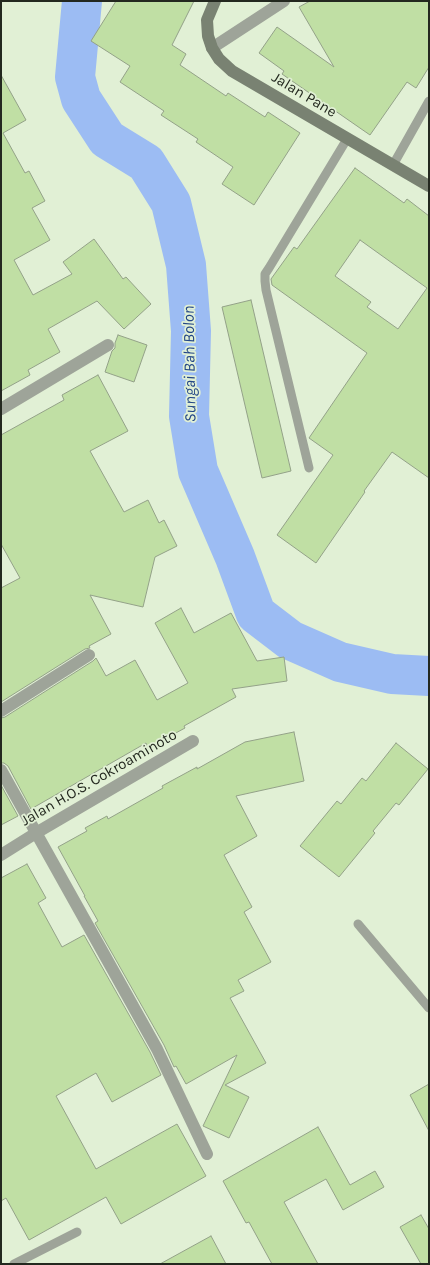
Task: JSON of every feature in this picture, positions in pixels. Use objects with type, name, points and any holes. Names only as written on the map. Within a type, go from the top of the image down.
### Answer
[{"type":"street","name":"Jalan Pane","points":[[215,1],[207,20],[208,36],[212,48],[219,59],[232,71],[346,139],[429,186]]},
{"type":"street","points":[[212,48],[284,1]]},
{"type":"street","points":[[1,409],[108,345]]},
{"type":"street","points":[[1,711],[89,655]]},
{"type":"street","name":"Jalan H.O.S. Cokroaminoto","points":[[1,856],[36,833],[193,741]]},
{"type":"street","points":[[1,770],[157,1049],[207,1154]]},
{"type":"lane","points":[[393,165],[429,101]]},
{"type":"lane","points":[[309,468],[266,290],[265,274],[346,139]]},
{"type":"lane","points":[[358,924],[429,1008]]},
{"type":"lane","points":[[14,1264],[77,1232]]},
{"type":"building","points":[[116,1],[194,1],[172,45],[186,54],[180,65],[226,96],[228,93],[265,117],[268,112],[300,133],[254,205],[222,184],[233,167],[196,142],[198,139],[161,115],[164,111],[120,82],[130,66],[91,41]]},
{"type":"building","points":[[310,1],[429,1],[429,67],[416,88],[407,82],[370,135],[282,74],[284,71],[259,53],[277,27],[334,67],[299,7]]},
{"type":"building","points":[[1,75],[26,120],[3,133],[25,173],[29,171],[45,201],[32,208],[50,240],[14,260],[33,295],[72,274],[63,262],[94,239],[123,279],[126,277],[151,304],[124,329],[97,301],[48,329],[60,352],[28,370],[30,375],[1,391]]},
{"type":"building","points":[[355,168],[404,203],[407,199],[429,216],[429,478],[392,452],[316,563],[277,535],[333,455],[309,438],[367,353],[272,285],[271,279],[294,247],[297,249]],"holes":[[[360,240],[427,288],[398,329],[367,307],[371,302],[335,276]]]},
{"type":"building","points":[[251,300],[291,471],[262,478],[222,307]]},
{"type":"building","points":[[118,335],[147,345],[134,382],[105,372],[112,351],[115,348]]},
{"type":"building","points":[[98,375],[128,431],[90,451],[124,512],[148,500],[159,523],[164,520],[177,546],[155,557],[143,607],[90,595],[111,634],[89,646],[90,648],[85,649],[1,702],[1,588],[20,578],[1,544],[1,435],[64,400],[62,395]]},
{"type":"building","points":[[181,608],[194,633],[231,613],[257,661],[284,657],[287,681],[232,689],[236,697],[184,726],[185,728],[148,748],[146,743],[31,809],[8,766],[1,763],[1,718],[5,717],[96,658],[106,676],[135,660],[157,700],[188,683],[155,623]]},
{"type":"building","points":[[294,732],[304,781],[236,796],[257,836],[224,855],[252,907],[244,912],[271,962],[238,980],[244,991],[230,998],[266,1063],[225,1085],[249,1097],[229,1138],[203,1126],[237,1055],[186,1084],[176,1066],[174,1067],[164,1045],[95,923],[98,921],[58,847],[87,831],[85,828],[107,816],[108,819],[163,788],[162,786],[197,767],[197,769],[245,742]]},
{"type":"building","points":[[396,743],[428,769],[399,805],[396,803],[373,831],[375,833],[339,877],[300,846],[337,801],[341,804],[362,778],[366,781]]},
{"type":"building","points":[[1,785],[18,816],[1,825]]},
{"type":"building","points":[[27,864],[46,898],[38,903],[62,947],[84,935],[150,1052],[161,1075],[112,1102],[96,1073],[56,1096],[96,1169],[177,1124],[206,1176],[121,1224],[106,1197],[29,1240],[6,1198],[1,1201],[1,878]]},
{"type":"building","points":[[429,1084],[429,1131],[410,1095]]},
{"type":"building","points":[[318,1127],[350,1185],[375,1171],[384,1187],[343,1210],[326,1179],[284,1202],[318,1264],[272,1264],[249,1222],[246,1223],[223,1181]]},
{"type":"building","points":[[421,1215],[429,1229],[429,1264],[421,1264],[400,1227]]},
{"type":"building","points":[[211,1236],[226,1264],[160,1264]]},
{"type":"waterway","name":"Sungai Bah Bolon","points":[[82,1],[75,77],[81,99],[107,139],[146,163],[171,203],[186,265],[191,331],[189,416],[198,471],[235,557],[256,614],[290,640],[340,662],[392,674],[429,676]]}]
